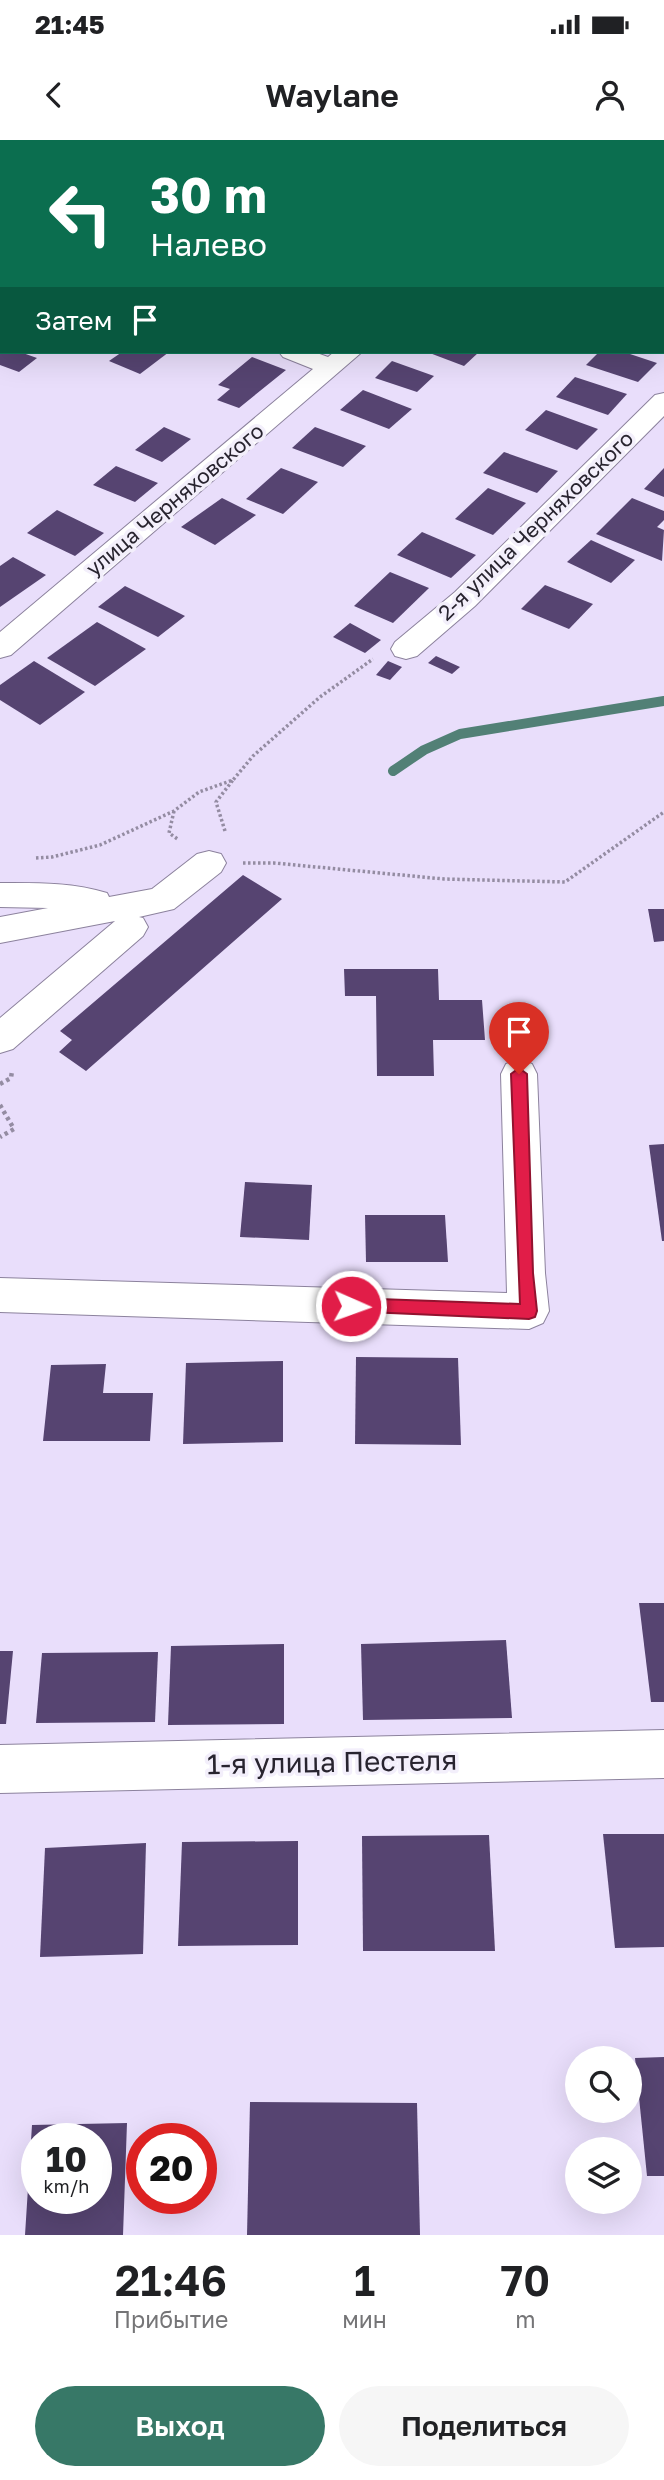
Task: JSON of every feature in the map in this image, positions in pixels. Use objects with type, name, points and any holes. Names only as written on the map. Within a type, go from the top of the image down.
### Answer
[{"type":"street","points":[[306,354],[340,359]]},
{"type":"street","name":"улица Черняховского","points":[[0,648],[340,359]]},
{"type":"street","name":"2-я улица Черняховского","points":[[406,649],[465,599],[664,401]]},
{"type":"street","points":[[0,958],[128,918],[162,900],[209,863]]},
{"type":"street","points":[[0,895],[61,896],[128,918]]},
{"type":"street","points":[[0,930],[128,918]]},
{"type":"street","points":[[0,1039],[128,918]]},
{"type":"street","points":[[0,1294],[529,1311],[525,1273],[519,1074]]},
{"type":"street","name":"1-я улица Пестеля","points":[[0,1769],[664,1754]]},
{"type":"path","points":[[406,649],[379,655],[320,697],[253,756],[216,802],[225,832],[209,863],[274,863],[444,879],[565,882],[664,812]]},
{"type":"path","points":[[26,858],[52,857],[100,845],[174,811],[199,792],[233,780]]},
{"type":"path","points":[[0,1105],[14,1129],[0,1137]]},
{"type":"building","points":[[0,354],[26,354],[37,358],[19,372],[0,365]]},
{"type":"building","points":[[119,354],[166,354],[140,374],[109,361]]},
{"type":"building","points":[[432,354],[477,354],[464,366]]},
{"type":"building","points":[[597,354],[630,354],[657,363],[638,382],[586,365]]},
{"type":"building","points":[[252,357],[286,370],[239,408],[217,400],[230,389],[218,385]]},
{"type":"building","points":[[392,361],[434,376],[417,392],[375,378]]},
{"type":"building","points":[[575,377],[627,394],[608,415],[556,397]]},
{"type":"building","points":[[363,390],[412,409],[389,429],[340,410]]},
{"type":"building","points":[[546,410],[598,429],[577,450],[525,430]]},
{"type":"building","points":[[164,427],[191,439],[162,462],[135,450]]},
{"type":"building","points":[[315,427],[366,446],[343,467],[292,448]]},
{"type":"building","points":[[504,452],[558,471],[537,493],[483,473]]},
{"type":"building","points":[[116,466],[158,483],[135,502],[93,485]]},
{"type":"building","points":[[281,468],[318,482],[283,514],[246,499]]},
{"type":"building","points":[[664,468],[664,497],[644,489]]},
{"type":"building","points":[[488,488],[526,503],[493,535],[455,519]]},
{"type":"building","points":[[222,498],[256,515],[215,545],[181,527]]},
{"type":"building","points":[[632,498],[664,511],[664,520],[657,527],[664,530],[662,561],[596,534]]},
{"type":"building","points":[[57,510],[104,533],[75,556],[27,533]]},
{"type":"building","points":[[422,532],[476,555],[451,578],[397,555]]},
{"type":"building","points":[[591,540],[635,560],[611,583],[567,562]]},
{"type":"building","points":[[13,557],[46,575],[0,607],[0,566]]},
{"type":"building","points":[[390,572],[429,588],[393,623],[354,606]]},
{"type":"building","points":[[545,585],[593,604],[569,629],[521,609]]},
{"type":"building","points":[[125,586],[185,616],[158,637],[98,607]]},
{"type":"building","points":[[97,622],[146,649],[95,686],[47,658]]},
{"type":"building","points":[[350,623],[381,640],[365,653],[333,637]]},
{"type":"building","points":[[436,656],[460,667],[452,674],[428,663]]},
{"type":"building","points":[[34,661],[85,692],[40,725],[0,700],[0,685]]},
{"type":"building","points":[[388,661],[402,667],[390,680],[376,675]]},
{"type":"building","points":[[243,875],[282,899],[86,1071],[59,1052],[72,1040],[60,1031]]},
{"type":"building","points":[[648,909],[664,909],[664,941],[654,942]]},
{"type":"building","points":[[344,969],[438,969],[439,1000],[482,1000],[485,1040],[433,1040],[434,1076],[377,1076],[376,996],[345,996]]},
{"type":"building","points":[[664,1144],[664,1241],[662,1241],[649,1145]]},
{"type":"building","points":[[245,1182],[312,1185],[309,1240],[240,1237]]},
{"type":"building","points":[[365,1215],[445,1215],[448,1262],[366,1262]]},
{"type":"building","points":[[356,1357],[458,1358],[461,1445],[355,1444]]},
{"type":"building","points":[[283,1361],[283,1442],[183,1444],[186,1363]]},
{"type":"building","points":[[106,1364],[103,1393],[153,1393],[150,1441],[43,1441],[51,1365]]},
{"type":"building","points":[[639,1603],[664,1603],[664,1702],[651,1702]]},
{"type":"building","points":[[506,1640],[512,1718],[363,1720],[361,1644]]},
{"type":"building","points":[[284,1644],[284,1724],[168,1725],[171,1646]]},
{"type":"building","points":[[0,1651],[13,1651],[6,1724],[0,1724]]},
{"type":"building","points":[[158,1652],[155,1722],[36,1723],[42,1653]]},
{"type":"building","points":[[603,1834],[664,1834],[664,1947],[615,1948]]},
{"type":"building","points":[[489,1835],[495,1951],[363,1951],[362,1836]]},
{"type":"building","points":[[298,1841],[298,1945],[178,1946],[182,1842]]},
{"type":"building","points":[[146,1843],[143,1954],[40,1957],[45,1848]]},
{"type":"building","points":[[664,2057],[664,2176],[647,2176],[642,2123],[642,2058]]},
{"type":"building","points":[[250,2102],[417,2103],[420,2235],[247,2235]]},
{"type":"building","points":[[112,2123],[126,2123],[123,2235],[25,2235],[26,2214],[112,2214]]},
{"type":"waterway","points":[[393,771],[424,750],[460,734],[664,701]]},
{"type":"route","points":[[351,1306],[529,1311],[525,1273],[519,1074]]}]
